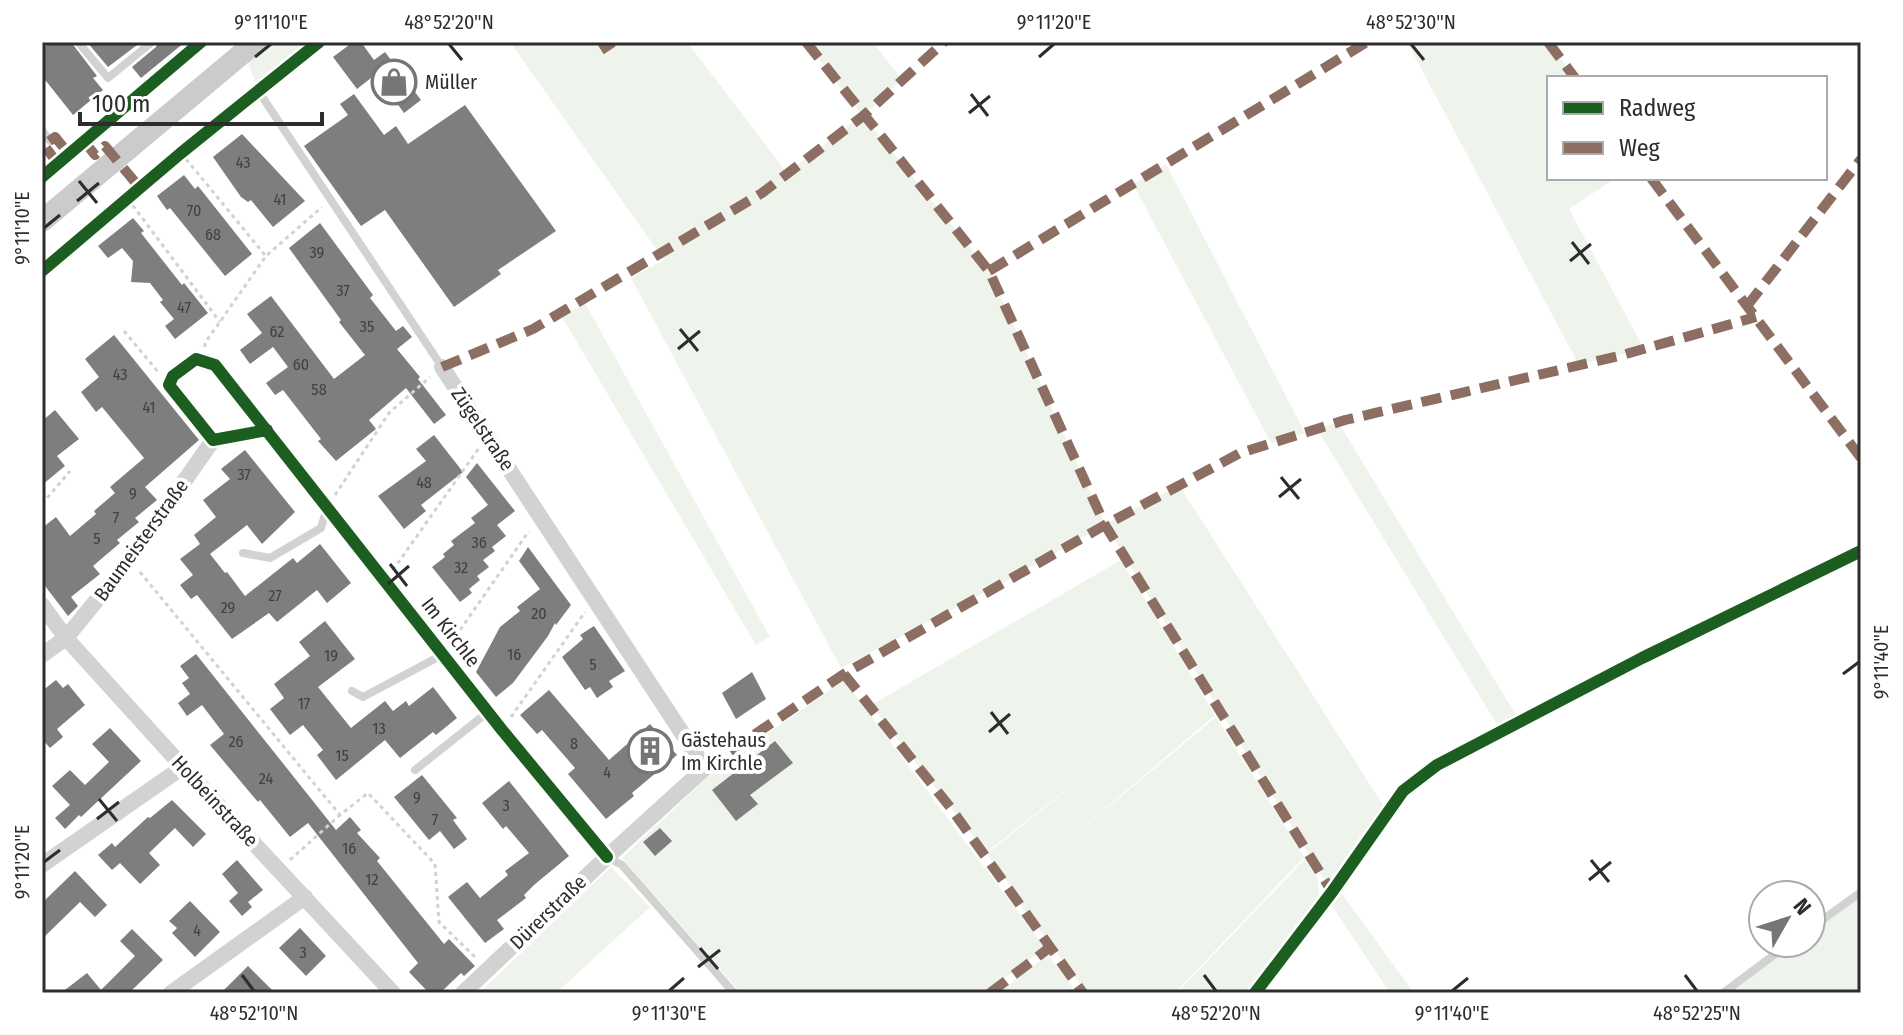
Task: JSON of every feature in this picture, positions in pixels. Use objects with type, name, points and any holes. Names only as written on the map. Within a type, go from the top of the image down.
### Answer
[{"type":"main road","points":[[42,221],[256,42]]},
{"type":"street","points":[[206,361],[196,359],[173,376],[169,385],[213,440],[267,430]]},
{"type":"street","name":"Im Kirchle","points":[[206,361],[215,365],[502,730],[607,857]]},
{"type":"street","name":"Zügelstraße","points":[[442,367],[705,768]]},
{"type":"street","name":"Baumeisterstraße","points":[[42,655],[66,638],[130,559],[213,440]]},
{"type":"street","name":"Holbeinstraße","points":[[42,605],[66,638],[393,993]]},
{"type":"street","points":[[42,865],[183,767]]},
{"type":"street","name":"Dürerstraße","points":[[463,993],[705,768]]},
{"type":"street","points":[[171,993],[305,897]]},
{"type":"lane","points":[[78,42],[108,78],[152,42]]},
{"type":"lane","name":"Zügelstraße","points":[[259,92],[442,367]]},
{"type":"lane","points":[[42,130],[50,141]]},
{"type":"lane","points":[[243,553],[270,558],[321,528],[327,508]]},
{"type":"lane","points":[[352,691],[363,697],[443,655]]},
{"type":"lane","points":[[415,770],[488,712]]},
{"type":"lane","points":[[607,857],[622,865],[734,993]]},
{"type":"lane","points":[[1255,993],[1332,892]]},
{"type":"lane","points":[[1827,916],[1861,892]]},
{"type":"lane","points":[[1723,993],[1769,959]]},
{"type":"path","points":[[181,153],[266,256]]},
{"type":"path","points":[[128,199],[220,322]]},
{"type":"path","points":[[206,361],[205,343],[266,256],[331,200]]},
{"type":"path","points":[[124,331],[169,385]]},
{"type":"path","points":[[327,508],[389,413],[442,367]]},
{"type":"path","points":[[385,581],[488,435]]},
{"type":"path","points":[[42,504],[70,471]]},
{"type":"path","points":[[443,655],[541,515]]},
{"type":"path","points":[[130,559],[340,815]]},
{"type":"path","points":[[502,730],[594,599]]},
{"type":"path","points":[[280,869],[368,793],[435,864],[439,922],[488,970]]},
{"type":"shaded area","points":[[256,42],[319,42],[259,92],[244,52]]},
{"type":"shaded area","points":[[510,42],[687,42],[787,173],[862,115],[806,42],[873,42],[902,80],[863,116],[989,271],[1105,524],[1179,485],[1388,813],[1332,892],[1105,525],[841,668],[631,278],[664,260]]},
{"type":"shaded area","points":[[1407,42],[1548,42],[1574,76],[1547,76],[1547,180],[1613,180],[1569,209],[1644,349],[1579,365]]},
{"type":"shaded area","points":[[1166,164],[1305,433],[1271,443],[1133,184]]},
{"type":"shaded area","points":[[585,303],[770,637],[756,645],[562,317]]},
{"type":"shaded area","points":[[1338,422],[1517,717],[1498,726],[1317,429]]},
{"type":"shaded area","points":[[1121,560],[1215,715],[1060,847],[1216,717],[1304,857],[1175,993],[1087,993],[1009,890],[1011,887],[987,854],[1099,764],[986,853],[871,705]]},
{"type":"shaded area","points":[[844,680],[1045,948],[984,993],[741,993],[622,858],[712,773]]},
{"type":"shaded area","points":[[1305,859],[1318,880],[1320,900],[1248,993],[1177,993]]},
{"type":"shaded area","points":[[611,867],[650,907],[556,993],[479,993]]},
{"type":"shaded area","points":[[1339,890],[1414,993],[1390,993],[1331,904]]},
{"type":"shaded area","points":[[1861,892],[1861,993],[1724,993],[1769,959],[1827,959],[1827,916]]},
{"type":"shaded area","points":[[1048,955],[1077,993],[998,993]]},
{"type":"building","points":[[51,42],[71,42],[97,76],[93,78],[103,90],[73,115],[42,76],[42,49]]},
{"type":"building","points":[[87,42],[141,42],[108,67]]},
{"type":"building","points":[[159,42],[185,42],[141,78],[132,67]]},
{"type":"building","name":"Müller","points":[[353,42],[361,42],[374,60],[385,52],[421,100],[404,113],[376,74],[357,89],[333,57]]},
{"type":"building","points":[[354,94],[384,135],[396,126],[408,144],[465,105],[556,231],[498,270],[501,274],[454,307],[385,210],[361,226],[304,146],[348,115],[340,104]]},
{"type":"building","points":[[242,134],[305,201],[273,227],[251,200],[248,202],[241,197],[213,157]]},
{"type":"building","points":[[184,175],[195,189],[198,186],[252,254],[225,276],[157,196]]},
{"type":"building","points":[[133,218],[182,285],[184,283],[208,313],[175,339],[165,326],[174,319],[150,283],[131,282],[133,261],[122,248],[108,258],[98,246]]},
{"type":"building","points":[[320,223],[396,331],[403,326],[412,337],[397,349],[446,415],[434,424],[406,388],[369,420],[376,429],[336,461],[318,441],[321,439],[283,390],[275,395],[266,383],[288,367],[273,347],[250,364],[240,350],[262,333],[247,314],[271,296],[334,379],[365,355],[289,248]]},
{"type":"building","points":[[114,335],[199,440],[145,487],[157,500],[135,518],[139,522],[117,540],[120,543],[93,566],[100,574],[71,597],[78,606],[68,616],[42,582],[42,528],[56,517],[70,536],[115,493],[110,487],[144,458],[102,407],[96,412],[81,392],[99,377],[85,359]]},
{"type":"building","points":[[55,410],[79,439],[57,456],[65,466],[42,485],[42,421]]},
{"type":"building","points":[[434,435],[463,472],[421,505],[426,511],[404,529],[378,496],[426,461],[416,449]]},
{"type":"building","points":[[245,450],[295,512],[262,544],[247,525],[210,554],[225,573],[245,596],[293,558],[297,563],[320,544],[351,583],[327,603],[317,590],[277,622],[269,613],[232,639],[197,595],[191,599],[180,585],[193,575],[180,559],[200,544],[194,535],[216,517],[203,500],[230,479],[221,469]]},
{"type":"building","points":[[477,463],[515,511],[497,525],[506,536],[492,547],[495,551],[483,560],[489,567],[477,576],[480,580],[469,589],[472,593],[460,602],[432,567],[454,545],[451,541],[475,523],[471,518],[488,505],[466,477]]},
{"type":"building","points":[[528,547],[571,605],[513,683],[496,697],[476,672],[500,627],[520,611],[517,607],[540,589],[519,561]]},
{"type":"building","points":[[325,621],[355,659],[318,687],[351,728],[385,701],[393,711],[406,701],[409,706],[433,687],[457,718],[400,758],[385,740],[336,780],[317,755],[323,750],[303,725],[290,735],[270,709],[284,698],[274,684],[310,656],[299,642]]},
{"type":"building","points":[[594,626],[625,671],[609,681],[613,687],[597,698],[590,687],[585,690],[562,657],[583,639],[580,635]]},
{"type":"building","points":[[196,654],[336,830],[350,817],[361,830],[357,833],[380,858],[377,861],[444,944],[449,939],[475,966],[464,976],[461,973],[440,993],[429,993],[409,972],[418,963],[308,823],[290,837],[210,745],[224,734],[202,705],[187,716],[178,703],[190,694],[182,683],[189,678],[180,666]]},
{"type":"building","points":[[752,672],[766,699],[736,719],[722,693]]},
{"type":"building","points":[[56,680],[63,688],[68,684],[85,705],[57,729],[63,737],[50,748],[42,739],[42,691]]},
{"type":"building","points":[[549,690],[609,760],[650,724],[677,755],[606,819],[568,774],[575,768],[542,730],[537,734],[520,715]]},
{"type":"building","points":[[110,728],[141,761],[65,829],[55,818],[70,805],[52,786],[70,770],[85,785],[109,762],[92,744]]},
{"type":"building","points":[[775,741],[793,763],[750,795],[758,804],[736,821],[712,790]]},
{"type":"building","points":[[422,775],[457,818],[453,820],[467,839],[454,849],[440,831],[429,840],[394,797]]},
{"type":"building","points":[[509,781],[569,856],[534,885],[524,895],[526,898],[497,920],[504,929],[485,943],[448,897],[467,882],[480,898],[508,875],[505,871],[529,853],[506,826],[503,829],[482,803]]},
{"type":"building","points":[[172,800],[206,834],[193,847],[175,828],[149,853],[160,865],[140,884],[120,863],[112,870],[98,855],[112,843],[115,847]]},
{"type":"building","points":[[660,828],[672,841],[655,856],[643,842]]},
{"type":"building","points":[[237,860],[263,890],[248,902],[252,907],[242,916],[229,901],[238,893],[222,874]]},
{"type":"building","points":[[75,871],[107,905],[95,917],[80,902],[42,939],[42,903]]},
{"type":"building","points":[[190,901],[220,932],[195,957],[172,933],[177,928],[169,921]]},
{"type":"building","points":[[300,928],[326,956],[306,976],[279,948]]},
{"type":"building","points":[[132,929],[163,960],[129,993],[61,993],[87,973],[101,990],[135,956],[120,941]]},
{"type":"building","points":[[248,966],[275,993],[221,993]]},
{"type":"marked path","points":[[601,50],[613,42]]},
{"type":"marked path","points":[[806,42],[989,271],[1105,525],[1332,892],[1335,888]]},
{"type":"marked path","points":[[442,367],[533,329],[762,193],[863,116],[944,42]]},
{"type":"marked path","points":[[989,271],[1367,42]]},
{"type":"marked path","points":[[1548,42],[1574,76]]},
{"type":"marked path","points":[[58,164],[44,145],[55,137],[69,154]]},
{"type":"marked path","points":[[84,141],[95,155],[105,146],[140,188]]},
{"type":"marked path","points":[[1747,306],[1861,159]]},
{"type":"marked path","points":[[1652,180],[1861,458]]},
{"type":"marked path","points":[[705,768],[844,674],[1105,525],[1240,453],[1345,420],[1619,356],[1756,317]]},
{"type":"marked path","points":[[844,674],[950,807],[1083,993]]},
{"type":"marked path","points":[[990,993],[1049,948]]},
{"type":"cycle path","points":[[42,177],[201,42]]},
{"type":"cycle path","points":[[42,271],[319,42]]},
{"type":"cycle path","points":[[267,430],[213,440],[169,385],[173,376],[196,359],[215,365],[502,730],[607,857]]},
{"type":"cycle path","points":[[1255,993],[1332,892],[1403,791],[1437,765],[1642,658],[1861,551]]},
{"type":"place","name":"Müller","points":[[394,82]]},
{"type":"place","name":"Gästehaus Im Kirchle","points":[[650,751]]}]
